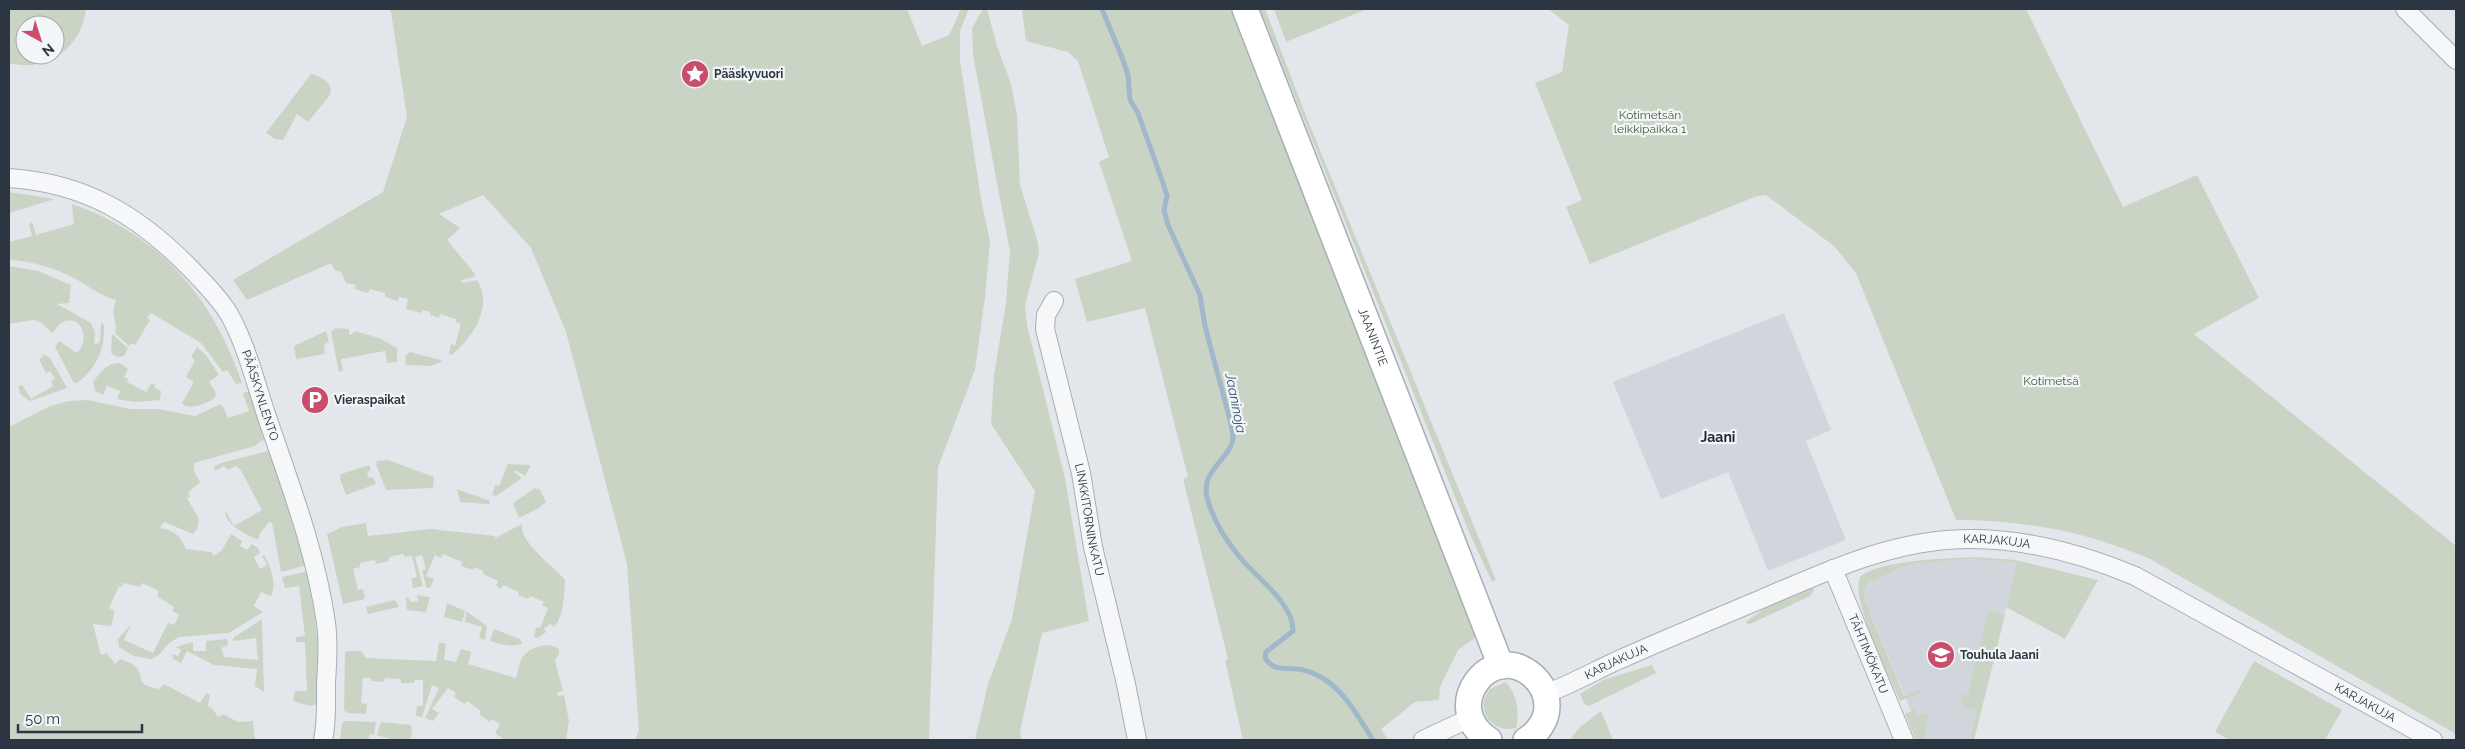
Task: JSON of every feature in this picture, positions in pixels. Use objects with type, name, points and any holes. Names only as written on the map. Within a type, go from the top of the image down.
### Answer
[{"type":"main road","name":"JAANINTIE","points":[[1245,9],[1501,666]]},
{"type":"main road","points":[[1489,740],[1481,735],[1470,718],[1468,698],[1477,680],[1486,672],[1501,666],[1514,666],[1530,673],[1542,686],[1545,694],[1547,709],[1544,720],[1536,733],[1526,740]]},
{"type":"street","points":[[2406,9],[2456,60]]},
{"type":"street","name":"PÄÄSKYNLENTO","points":[[9,178],[64,185],[112,206],[140,223],[165,243],[208,287],[228,314],[244,349],[300,510],[318,578],[326,625],[326,713],[323,740]]},
{"type":"street","name":"LINKKITORNINKATU","points":[[1054,301],[1046,315],[1045,329],[1081,473],[1093,547],[1126,684],[1137,740]]},
{"type":"street","name":"KARJAKUJA","points":[[1545,694],[1686,631],[1861,558],[1895,548],[1929,542],[1966,539],[2017,542],[2100,561],[2135,576],[2433,740]]},
{"type":"street","name":"TÄHTIMÖKATU","points":[[1833,569],[1904,740]]},
{"type":"street","points":[[1425,739],[1470,718]]},
{"type":"shaded area","points":[[1784,313],[1831,430],[1806,441],[1846,540],[1768,571],[1728,472],[1661,499],[1613,382]]},
{"type":"shaded area","name":"Touhula Jaani","points":[[1965,559],[2017,562],[1974,740],[1923,740],[1865,600],[1864,592],[1870,582],[1911,564]]},
{"type":"green space","points":[[9,9],[86,9],[78,35],[65,50],[65,15],[15,15],[15,64],[9,63]]},
{"type":"green space","points":[[388,9],[907,9],[922,46],[949,35],[961,9],[969,9],[960,31],[960,60],[981,199],[990,241],[985,297],[975,370],[938,467],[929,740],[635,740],[639,731],[627,564],[566,332],[531,248],[483,195],[439,214],[460,228],[447,240],[475,274],[474,277],[461,280],[462,283],[477,280],[482,290],[482,311],[478,321],[467,340],[452,355],[449,354],[451,344],[455,345],[461,324],[456,322],[456,319],[440,314],[439,318],[423,310],[421,313],[406,309],[408,299],[399,297],[398,301],[385,297],[385,293],[370,289],[368,293],[355,289],[356,285],[346,283],[341,272],[334,270],[331,263],[247,300],[233,280],[383,192],[407,117],[391,12]]},
{"type":"green space","points":[[983,9],[987,9],[997,46],[1011,84],[1017,115],[1020,185],[1037,239],[1039,253],[1025,305],[1027,325],[1065,478],[1089,621],[1042,633],[1020,731],[1021,740],[975,740],[988,684],[1012,619],[1035,491],[991,424],[994,375],[1006,303],[1010,252],[973,55],[972,28]]},
{"type":"green space","points":[[1022,9],[1230,9],[1469,612],[1475,638],[1458,650],[1440,687],[1439,700],[1415,702],[1381,729],[1388,740],[1243,740],[1225,660],[1228,659],[1183,479],[1188,477],[1145,308],[1087,322],[1075,279],[1132,261],[1099,162],[1109,157],[1078,61],[1068,52],[1026,41]]},
{"type":"green space","points":[[1260,9],[1265,9],[1308,121],[1496,580],[1492,582],[1469,532]]},
{"type":"green space","points":[[1274,9],[1367,9],[1286,42]]},
{"type":"green space","name":"Kotimetsä","points":[[1548,9],[2026,9],[2123,207],[2197,175],[2259,298],[2194,334],[2456,546],[2456,734],[2150,559],[2103,542],[2055,529],[2007,522],[1956,520],[1856,273],[1834,246],[1766,195],[1757,196],[1590,264],[1566,207],[1582,200],[1535,83],[1562,72],[1569,25]]},
{"type":"green space","points":[[311,74],[321,77],[326,81],[331,90],[330,95],[308,122],[297,114],[283,140],[275,139],[266,133]]},
{"type":"green space","points":[[9,192],[55,199],[9,213]]},
{"type":"green space","points":[[72,204],[103,217],[131,233],[156,251],[179,272],[198,296],[215,323],[230,352],[242,383],[236,384],[227,370],[223,372],[201,343],[151,313],[147,318],[150,320],[135,345],[131,343],[129,346],[115,333],[116,327],[113,311],[116,300],[57,270],[33,263],[9,260],[9,242],[32,236],[29,224],[32,222],[36,235],[74,224]]},
{"type":"green space","points":[[9,266],[38,271],[71,285],[69,303],[57,304],[91,323],[95,333],[94,343],[100,342],[101,323],[104,324],[103,342],[95,364],[77,383],[74,383],[55,347],[59,341],[77,353],[81,348],[84,336],[80,325],[70,321],[63,322],[52,333],[42,323],[34,320],[9,324]]},
{"type":"green space","points":[[336,328],[349,329],[349,334],[351,335],[355,331],[379,338],[397,348],[397,362],[387,363],[385,351],[341,359],[343,371],[339,372],[331,332]]},
{"type":"green space","points":[[326,331],[329,342],[324,344],[325,354],[296,359],[294,346]]},
{"type":"green space","points":[[112,334],[128,348],[124,356],[117,357],[111,353]]},
{"type":"green space","points":[[197,347],[206,355],[219,375],[209,382],[216,393],[215,398],[201,405],[185,406],[182,403],[194,382],[186,377],[195,360],[191,357]]},
{"type":"green space","points":[[410,352],[441,360],[442,362],[430,366],[406,365],[405,356]]},
{"type":"green space","points":[[42,354],[50,358],[67,388],[30,401],[20,394],[18,386],[22,385],[31,399],[53,386],[51,381],[55,379],[50,371],[46,373],[39,359],[43,357]]},
{"type":"green space","points":[[120,363],[128,369],[124,377],[128,379],[127,382],[146,392],[152,383],[155,385],[154,387],[161,391],[160,400],[135,402],[117,399],[120,391],[107,386],[103,395],[95,391],[93,382],[101,372],[107,366]]},
{"type":"green space","points":[[250,392],[267,439],[255,446],[194,463],[194,471],[200,482],[188,493],[190,497],[187,498],[199,519],[197,529],[193,534],[164,522],[160,528],[176,534],[182,540],[186,549],[211,552],[214,556],[222,550],[231,534],[242,541],[240,546],[247,550],[252,544],[259,549],[260,553],[254,557],[260,569],[267,565],[262,556],[264,555],[269,564],[273,581],[271,596],[261,592],[254,606],[263,612],[229,633],[179,637],[169,643],[159,655],[151,659],[134,656],[119,647],[118,639],[131,624],[124,640],[153,653],[168,623],[174,625],[179,615],[172,611],[174,607],[157,596],[159,591],[142,583],[140,587],[124,583],[121,587],[119,586],[109,608],[115,611],[111,626],[93,624],[101,655],[107,653],[115,664],[120,659],[134,665],[139,671],[143,683],[150,687],[159,689],[164,684],[200,703],[206,693],[210,695],[208,706],[212,708],[218,717],[223,714],[238,722],[253,721],[255,740],[9,740],[9,427],[50,406],[69,401],[88,400],[130,409],[158,409],[195,416],[220,404],[228,418],[249,411],[243,394]]},
{"type":"green space","points":[[271,450],[307,565],[281,572],[272,523],[269,522],[260,533],[258,540],[237,529],[232,525],[226,516],[225,510],[234,526],[262,510],[240,469],[236,466],[228,470],[224,466],[215,471],[214,469],[215,466],[221,463]]},
{"type":"green space","points":[[388,460],[434,477],[433,488],[386,490],[376,464],[377,461]]},
{"type":"green space","points":[[508,464],[531,465],[525,476],[515,470],[514,472],[522,478],[496,496],[492,495],[495,485],[499,486]]},
{"type":"green space","points":[[369,465],[371,470],[367,472],[369,478],[373,477],[376,484],[346,495],[340,479],[341,474]]},
{"type":"green space","points":[[535,488],[540,490],[546,502],[539,508],[519,518],[513,503]]},
{"type":"green space","points":[[457,489],[490,501],[489,504],[460,502]]},
{"type":"green space","points":[[366,523],[368,536],[431,529],[495,536],[495,538],[522,524],[526,539],[531,546],[565,580],[560,617],[554,627],[550,624],[544,628],[546,632],[538,638],[534,637],[536,627],[540,628],[548,608],[542,605],[544,602],[530,596],[528,599],[518,595],[519,592],[503,585],[501,589],[496,586],[498,581],[483,574],[484,571],[474,567],[473,570],[461,566],[462,562],[443,554],[441,558],[435,555],[426,576],[434,579],[430,588],[426,587],[422,570],[426,569],[422,555],[415,557],[423,586],[413,588],[411,579],[417,577],[412,556],[405,557],[403,554],[389,557],[389,561],[376,564],[375,560],[360,563],[360,567],[353,569],[358,590],[363,589],[365,599],[343,604],[327,534],[342,527]]},
{"type":"green space","points":[[1976,557],[2016,560],[2098,580],[2065,639],[2006,607],[2017,562],[1965,559],[1911,564],[1870,582],[1865,589],[1864,598],[1904,696],[1921,690],[1922,692],[1900,701],[1865,619],[1858,588],[1860,577],[1869,571],[1898,563]]},
{"type":"green space","points":[[309,571],[314,604],[319,670],[319,703],[310,706],[293,701],[295,691],[307,691],[305,642],[296,642],[296,637],[305,636],[299,586],[285,588],[282,577]]},
{"type":"green space","points":[[1813,586],[1814,591],[1810,596],[1748,625],[1746,622],[1769,605]]},
{"type":"green space","points":[[417,595],[430,597],[426,612],[407,610],[406,598],[408,597],[411,602],[418,601]]},
{"type":"green space","points":[[395,600],[399,607],[368,614],[366,607]]},
{"type":"green space","points":[[447,603],[465,611],[462,622],[444,617]]},
{"type":"green space","points":[[1988,610],[2005,615],[1974,740],[1970,740],[1977,711],[1961,705],[1964,694],[1968,695]]},
{"type":"green space","points":[[466,611],[487,626],[485,640],[479,638],[482,627],[465,622]]},
{"type":"green space","points":[[262,619],[264,692],[255,686],[257,669],[214,665],[187,651],[181,663],[173,659],[172,654],[178,656],[181,650],[176,647],[193,642],[193,651],[206,651],[206,641],[227,639],[228,645],[221,648],[224,657],[258,660],[256,638],[233,641],[233,638]]},
{"type":"green space","points":[[494,629],[520,639],[522,644],[509,646],[492,642],[490,640]]},
{"type":"green space","points":[[439,642],[446,644],[444,660],[456,662],[461,649],[471,652],[468,664],[516,678],[522,658],[529,651],[544,645],[559,649],[559,654],[555,661],[563,691],[557,693],[558,696],[564,695],[569,721],[566,740],[505,740],[495,733],[500,724],[492,719],[490,722],[479,714],[481,711],[467,701],[465,704],[454,697],[456,693],[448,688],[432,709],[439,713],[433,721],[425,718],[439,688],[432,685],[422,717],[416,716],[417,706],[423,706],[423,680],[415,680],[414,683],[401,683],[401,679],[385,678],[384,682],[363,678],[361,703],[367,704],[366,714],[347,713],[344,710],[345,653],[347,651],[361,651],[366,658],[436,661]]},
{"type":"green space","points":[[2254,661],[2342,710],[2325,740],[2230,740],[2215,732]]},
{"type":"green space","points":[[1652,665],[1656,673],[1589,706],[1584,704],[1580,694],[1603,680]]},
{"type":"green space","points":[[1506,682],[1517,704],[1516,728],[1507,729],[1493,724],[1484,712],[1485,697],[1490,689]]},
{"type":"green space","points":[[1915,709],[1917,716],[1929,713],[1923,740],[1916,740],[1905,714]]},
{"type":"green space","points":[[1601,711],[1613,740],[1570,740],[1579,728]]},
{"type":"green space","points":[[345,721],[376,722],[374,735],[370,734],[368,740],[340,740],[342,724]]},
{"type":"green space","points":[[381,722],[411,725],[410,740],[394,740],[377,735]]},
{"type":"waterway","name":"Jaaninoja","points":[[1102,9],[1128,75],[1130,100],[1138,113],[1167,196],[1164,210],[1168,225],[1200,295],[1205,326],[1231,424],[1233,439],[1231,446],[1207,482],[1206,491],[1210,508],[1229,543],[1245,563],[1272,590],[1287,610],[1292,621],[1293,631],[1266,652],[1265,658],[1276,667],[1303,670],[1328,681],[1349,703],[1373,740]]},
{"type":"place","name":"Pääskyvuori","points":[[695,74]]},
{"type":"place","name":"Vieraspaikat","points":[[315,400]]},
{"type":"place","name":"Touhula Jaani","points":[[1941,655]]},
{"type":"district","name":"Jaani","points":[[1718,437]]},
{"type":"park label","name":"Kotimetsän leikkipaikka 1","points":[[1650,122]]}]
